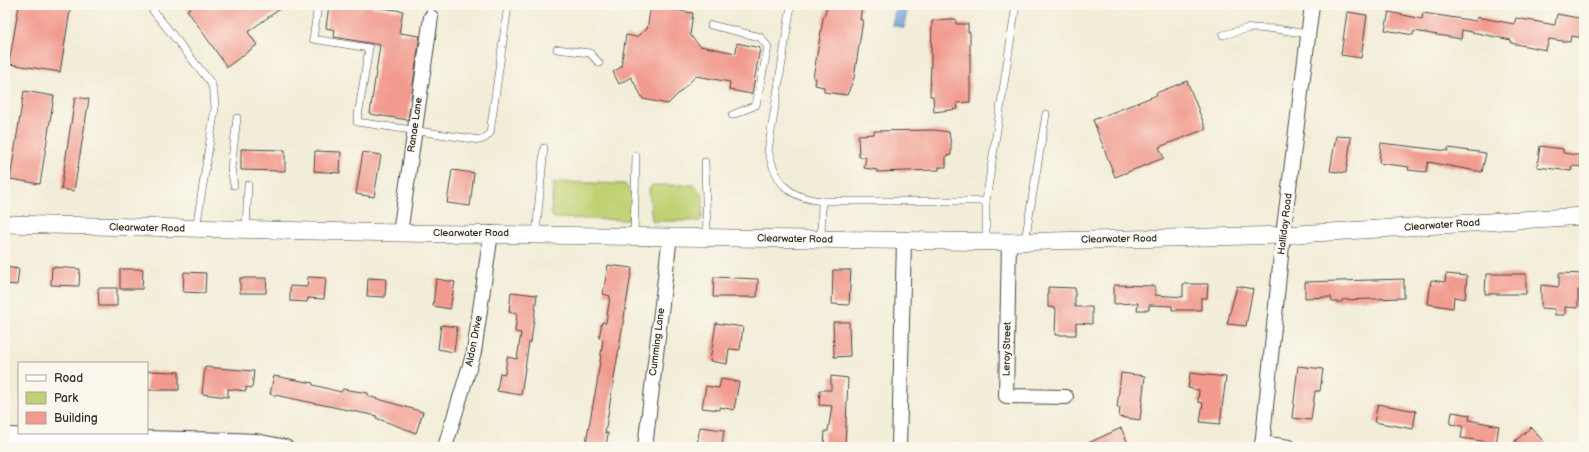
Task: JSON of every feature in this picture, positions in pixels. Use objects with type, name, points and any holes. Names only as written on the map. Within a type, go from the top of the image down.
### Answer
[{"type":"street","name":"Halliday Road","points":[[1289,447],[1262,445],[1283,235],[1312,5]]},
{"type":"street","name":"Ranae Lane","points":[[400,233],[431,11]]},
{"type":"street","name":"Clearwater Road","points":[[5,224],[400,233],[491,233],[1017,242],[1283,235],[1584,216]]},
{"type":"street","name":"Aldon Drive","points":[[445,447],[474,352],[491,233]]},
{"type":"street","name":"Cumming Lane","points":[[645,447],[670,236]]},
{"type":"street","points":[[899,447],[904,241]]},
{"type":"street","name":"Leroy Street","points":[[1017,242],[1006,396],[1066,397]]},
{"type":"street","points":[[6,439],[232,443],[256,441],[286,447]]},
{"type":"lane","points":[[318,5],[313,39],[369,48],[357,122],[480,140],[485,138],[490,133],[508,5]]},
{"type":"lane","points":[[791,5],[768,151],[773,169],[782,184],[793,194],[806,199],[986,201]]},
{"type":"lane","points":[[986,241],[986,201],[1016,5]]},
{"type":"lane","points":[[151,8],[211,83],[214,94],[215,108],[196,229]]},
{"type":"lane","points":[[711,25],[760,37],[768,47],[756,104],[732,115]]},
{"type":"lane","points":[[1224,35],[1250,28],[1276,29],[1308,34]]},
{"type":"lane","points":[[557,49],[590,53],[600,63]]},
{"type":"lane","points":[[1017,242],[1046,114]]},
{"type":"lane","points":[[234,185],[231,168],[237,118]]},
{"type":"lane","points":[[536,234],[544,148]]},
{"type":"lane","points":[[634,236],[636,156]]},
{"type":"lane","points":[[705,162],[707,237]]},
{"type":"lane","points":[[246,230],[248,185]]},
{"type":"lane","points":[[821,239],[822,200]]},
{"type":"green space","points":[[559,182],[625,184],[632,195],[631,216],[627,220],[554,218],[551,214],[553,184]]},
{"type":"green space","points":[[652,185],[695,185],[703,196],[702,219],[700,221],[652,221],[649,189]]},
{"type":"water","points":[[896,5],[908,5],[904,28],[892,25]]},
{"type":"building","points":[[19,5],[71,5],[60,72],[9,64]]},
{"type":"building","points":[[195,5],[285,5],[248,32],[257,45],[227,67],[187,10]]},
{"type":"building","points":[[329,5],[360,5],[403,11],[399,33],[420,36],[408,120],[370,114],[380,45],[334,37],[335,30],[326,28]]},
{"type":"building","points":[[836,5],[862,5],[860,20],[863,20],[854,78],[847,95],[824,92],[824,87],[815,85],[816,78],[813,78],[823,19],[827,7]]},
{"type":"building","points":[[651,6],[693,13],[690,35],[700,46],[736,53],[737,43],[760,48],[752,94],[729,90],[730,82],[696,76],[668,104],[643,99],[631,77],[619,84],[613,72],[621,67],[626,35],[636,37],[647,29]]},
{"type":"building","points":[[1347,12],[1367,15],[1361,58],[1341,55]]},
{"type":"building","points":[[1389,12],[1422,19],[1423,13],[1476,21],[1477,17],[1514,24],[1516,18],[1555,25],[1557,14],[1584,19],[1584,38],[1571,36],[1570,42],[1549,39],[1546,50],[1511,43],[1511,40],[1462,30],[1461,39],[1414,31],[1413,35],[1385,30]]},
{"type":"building","points":[[956,19],[956,24],[968,24],[968,32],[970,32],[970,102],[957,103],[958,109],[934,112],[933,96],[930,96],[932,21]]},
{"type":"building","points":[[1187,81],[1206,129],[1159,147],[1164,158],[1115,177],[1093,120],[1157,95],[1156,93]]},
{"type":"building","points":[[24,91],[54,96],[40,184],[10,179]]},
{"type":"building","points":[[75,97],[89,99],[74,191],[61,189]]},
{"type":"building","points":[[933,130],[949,132],[951,145],[951,155],[946,156],[946,167],[939,167],[939,170],[877,172],[877,170],[864,168],[866,157],[859,157],[858,135],[874,134],[874,131]]},
{"type":"building","points":[[1336,136],[1351,137],[1346,173],[1330,171]]},
{"type":"building","points":[[1381,143],[1448,151],[1448,148],[1486,153],[1482,172],[1428,162],[1426,172],[1408,170],[1409,167],[1379,163]]},
{"type":"building","points":[[1540,146],[1563,149],[1563,153],[1584,156],[1584,167],[1572,166],[1571,171],[1537,167]]},
{"type":"building","points":[[241,149],[285,150],[285,171],[241,170]]},
{"type":"building","points":[[315,151],[341,152],[340,173],[314,171]]},
{"type":"building","points":[[363,152],[381,155],[374,197],[356,194]]},
{"type":"building","points":[[452,170],[474,173],[470,206],[447,203]]},
{"type":"building","points":[[608,265],[632,268],[605,433],[608,433],[606,447],[585,447],[597,383],[603,339],[599,338],[602,322],[606,323],[610,296],[603,294]]},
{"type":"building","points":[[5,267],[19,269],[17,285],[5,284]]},
{"type":"building","points":[[52,267],[80,269],[79,286],[51,285]]},
{"type":"building","points":[[120,269],[143,269],[142,289],[120,289]]},
{"type":"building","points":[[833,270],[851,270],[849,305],[832,304]]},
{"type":"building","points":[[184,272],[206,273],[205,293],[183,292]]},
{"type":"building","points":[[1559,273],[1584,274],[1584,291],[1578,290],[1578,308],[1565,307],[1565,315],[1555,315],[1555,309],[1541,308],[1541,285],[1559,287]]},
{"type":"building","points":[[1446,274],[1467,276],[1465,299],[1454,297],[1453,308],[1428,304],[1431,280],[1445,282]]},
{"type":"building","points":[[1486,274],[1526,274],[1526,294],[1485,294]]},
{"type":"building","points":[[308,277],[326,278],[324,299],[308,298],[307,302],[290,301],[290,286],[307,287]]},
{"type":"building","points":[[714,277],[758,279],[757,297],[713,297]]},
{"type":"building","points":[[240,278],[267,278],[266,293],[240,293]]},
{"type":"building","points":[[368,278],[386,279],[385,297],[367,296]]},
{"type":"building","points":[[436,279],[455,282],[450,309],[433,306]]},
{"type":"building","points":[[1404,279],[1404,298],[1342,300],[1342,302],[1332,302],[1331,297],[1305,298],[1305,282]]},
{"type":"building","points":[[1183,284],[1208,284],[1207,298],[1201,298],[1201,310],[1172,310],[1172,306],[1149,305],[1149,310],[1137,310],[1138,303],[1114,304],[1114,285],[1155,286],[1155,295],[1183,297]]},
{"type":"building","points":[[1237,286],[1253,289],[1246,326],[1227,324]]},
{"type":"building","points":[[1048,287],[1075,288],[1075,307],[1092,307],[1092,324],[1076,323],[1076,335],[1055,335],[1056,308],[1048,307]]},
{"type":"building","points":[[98,288],[117,288],[117,306],[99,306]]},
{"type":"building","points":[[511,292],[537,295],[531,342],[529,342],[521,395],[497,391],[500,373],[505,374],[507,357],[517,359],[521,333],[515,332],[517,313],[509,312]]},
{"type":"building","points":[[833,322],[849,322],[850,356],[834,357]]},
{"type":"building","points":[[716,323],[743,327],[740,350],[729,349],[727,364],[710,361]]},
{"type":"building","points":[[441,325],[457,327],[454,352],[438,349]]},
{"type":"building","points":[[1298,366],[1323,369],[1320,391],[1315,391],[1311,420],[1292,418]]},
{"type":"building","points":[[205,367],[254,371],[252,388],[246,387],[246,391],[228,389],[228,397],[202,394]]},
{"type":"building","points":[[148,371],[179,372],[179,390],[148,390]]},
{"type":"building","points":[[1121,373],[1145,376],[1140,420],[1119,417],[1120,408],[1117,408]]},
{"type":"building","points":[[1190,373],[1226,377],[1220,424],[1200,422],[1203,403],[1198,402],[1199,390],[1188,388]]},
{"type":"building","points":[[274,376],[313,383],[313,385],[341,392],[343,389],[368,393],[368,396],[423,412],[416,433],[376,418],[377,416],[270,394]]},
{"type":"building","points":[[831,376],[848,378],[845,447],[824,447],[825,431],[828,431],[832,406],[819,405],[820,390],[831,390]]},
{"type":"building","points":[[721,379],[739,382],[734,410],[720,407],[720,410],[702,408],[706,386],[719,388]]},
{"type":"building","points":[[1378,404],[1416,411],[1413,429],[1374,422]]},
{"type":"building","points":[[1452,412],[1470,415],[1469,420],[1499,426],[1496,443],[1461,438],[1463,426],[1450,424]]},
{"type":"building","points":[[700,427],[724,430],[722,447],[703,447],[703,445],[697,444]]},
{"type":"building","points":[[1531,427],[1548,447],[1519,447],[1515,441]]},
{"type":"building","points":[[1121,428],[1130,447],[1080,447]]}]
